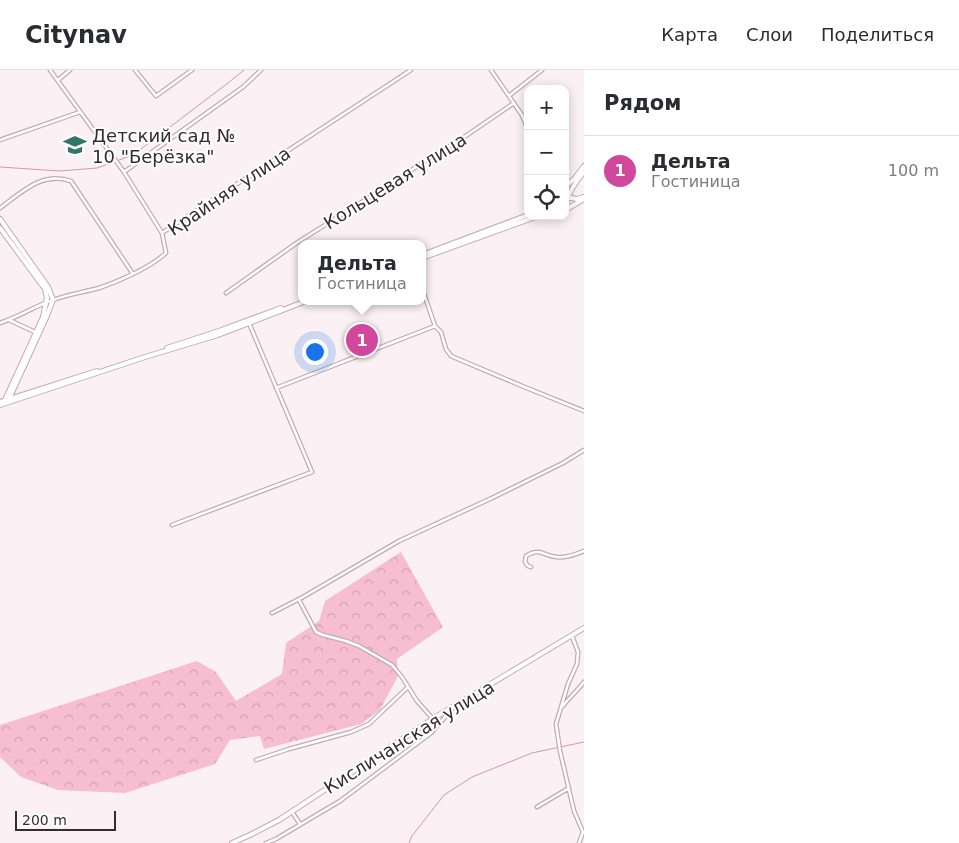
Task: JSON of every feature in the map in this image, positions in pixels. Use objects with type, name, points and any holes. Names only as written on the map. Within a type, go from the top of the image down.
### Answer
[{"type":"street","points":[[50,70],[124,172],[162,233]]},
{"type":"street","points":[[57,80],[70,70]]},
{"type":"street","points":[[135,70],[156,96],[192,70]]},
{"type":"street","points":[[124,172],[243,87],[261,70]]},
{"type":"street","name":"Крайняя улица","points":[[0,323],[53,300],[103,286],[133,274],[157,261],[166,252],[162,233],[411,70]]},
{"type":"street","points":[[491,70],[524,120]]},
{"type":"street","points":[[509,96],[542,70]]},
{"type":"street","name":"Кольцевая улица","points":[[301,240],[438,152],[454,144],[514,103]]},
{"type":"street","points":[[0,140],[80,112]]},
{"type":"street","points":[[569,183],[584,166]]},
{"type":"street","points":[[581,199],[572,196],[570,190],[584,172]]},
{"type":"street","points":[[0,208],[30,186],[45,179],[62,178],[71,181],[133,274]]},
{"type":"street","points":[[569,206],[581,199]]},
{"type":"street","points":[[520,221],[524,218]]},
{"type":"street","points":[[0,219],[48,287],[53,300],[4,402]]},
{"type":"street","points":[[426,256],[524,220]]},
{"type":"street","points":[[1,231],[45,289],[47,298],[43,317],[4,402]]},
{"type":"street","name":"Кольцевая улица","points":[[226,293],[298,242]]},
{"type":"street","points":[[426,300],[435,326],[440,332],[446,349],[451,356],[584,411]]},
{"type":"street","points":[[4,402],[219,331],[298,301]]},
{"type":"street","points":[[4,402],[218,335],[298,304]]},
{"type":"street","points":[[9,320],[36,332]]},
{"type":"street","points":[[172,525],[312,472],[249,323]]},
{"type":"street","points":[[276,388],[435,326]]},
{"type":"street","points":[[272,613],[299,600],[399,541],[492,498],[563,463],[584,450]]},
{"type":"street","points":[[530,567],[525,562],[526,556],[532,552],[566,558],[584,551]]},
{"type":"street","points":[[299,600],[316,632],[359,646],[392,665],[417,702],[433,719]]},
{"type":"street","name":"Кисличанская улица","points":[[232,843],[292,812],[433,719],[584,628]]},
{"type":"street","points":[[572,636],[578,652],[577,664],[568,684],[556,724],[560,751],[574,811],[584,832],[579,843]]},
{"type":"street","points":[[560,710],[584,682]]},
{"type":"street","points":[[256,760],[351,732],[369,724],[408,687]]},
{"type":"street","points":[[266,843],[276,839],[340,800],[431,733],[455,706]]},
{"type":"street","points":[[537,807],[569,788]]},
{"type":"street","points":[[292,812],[300,824]]},
{"type":"green space","points":[[401,552],[443,627],[397,659],[398,676],[380,710],[361,724],[264,749],[260,736],[230,740],[215,764],[125,793],[58,790],[21,777],[0,757],[0,725],[197,661],[216,672],[236,701],[282,674],[286,643],[319,621],[325,601]]},
{"type":"waterway","points":[[0,167],[60,171],[97,168],[133,155],[244,70]]},
{"type":"waterway","points":[[409,843],[412,836],[444,795],[472,777],[532,753],[584,742]]},
{"type":"place","name":"Детский сад № 10 \"Берёзка\"","points":[[75,145]]},
{"type":"place","name":"Дельта","points":[[362,340]]}]
